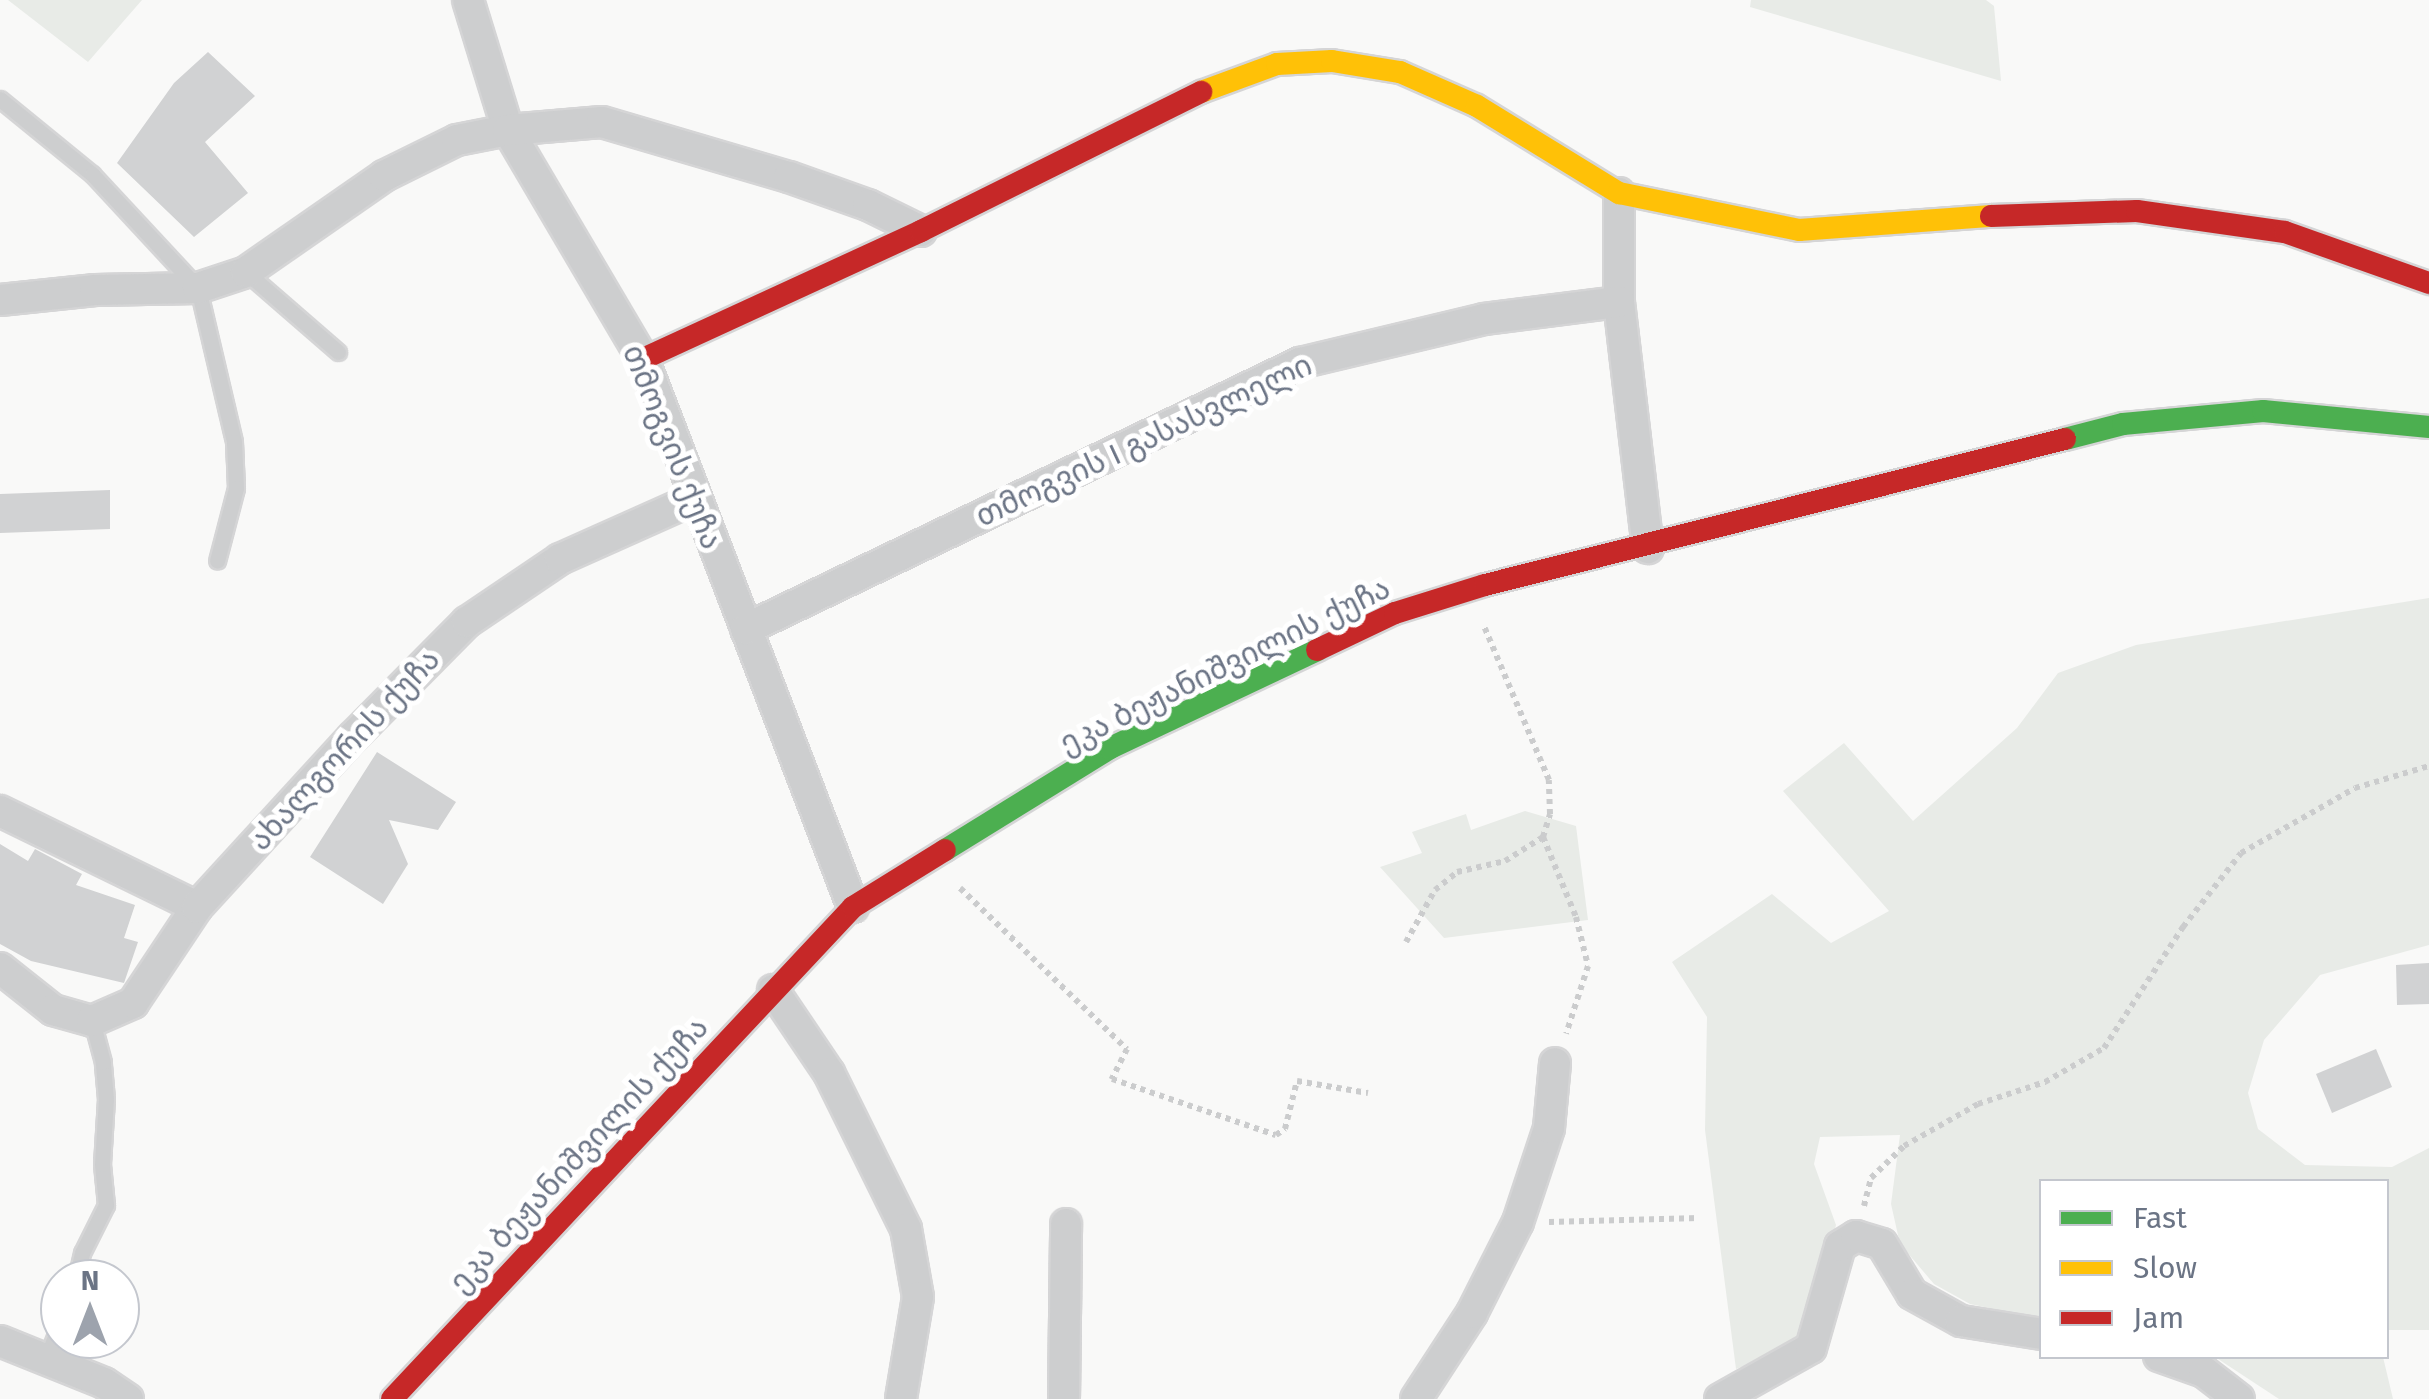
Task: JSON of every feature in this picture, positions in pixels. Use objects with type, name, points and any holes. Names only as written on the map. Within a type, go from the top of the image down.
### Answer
[{"type":"street","points":[[470,13],[497,0]]},
{"type":"street","name":"თმოგვის ქუჩა","points":[[470,13],[508,130],[643,359],[853,907]]},
{"type":"street","points":[[643,359],[922,232],[1221,82],[1276,64],[1332,62],[1400,72],[1477,106],[1619,192],[1799,230],[1923,219],[2137,211],[2285,232],[2429,284]]},
{"type":"street","points":[[0,300],[95,290],[198,288],[246,272],[384,176],[457,140],[508,130],[602,122],[789,177],[868,205],[922,232]]},
{"type":"street","points":[[1619,192],[1619,302],[1648,548]]},
{"type":"street","name":"თმოგვის I გასასვლელი","points":[[746,629],[1300,362],[1484,319],[1619,302]]},
{"type":"street","name":"ეკა ბეჟანიშვილის ქუჩა","points":[[392,1399],[853,907],[1110,748],[1395,614],[1468,591],[2123,424],[2264,410],[2429,428]]},
{"type":"street","name":"ახალგორის ქუჩა","points":[[92,1022],[133,1003],[197,907],[352,737],[467,622],[560,559],[694,498]]},
{"type":"street","points":[[0,811],[197,907]]},
{"type":"street","points":[[0,968],[53,1010],[92,1022]]},
{"type":"street","points":[[773,990],[829,1073],[906,1229],[918,1297],[902,1399]]},
{"type":"street","points":[[1416,1399],[1472,1313],[1518,1222],[1549,1128],[1555,1063]]},
{"type":"street","points":[[1064,1399],[1066,1224]]},
{"type":"street","points":[[1720,1399],[1812,1348],[1840,1246],[1856,1236],[1882,1244],[1912,1294],[1960,1321],[2039,1334]]},
{"type":"street","points":[[0,1341],[104,1384],[128,1399]]},
{"type":"street","points":[[2167,1359],[2204,1372],[2239,1399]]},
{"type":"lane","points":[[0,100],[92,174],[198,288],[234,442],[236,488],[216,561]]},
{"type":"lane","points":[[246,272],[338,352]]},
{"type":"lane","points":[[81,1259],[106,1205],[102,1164],[106,1098],[103,1062],[92,1022]]},
{"type":"path","points":[[1468,591],[1549,780],[1550,814],[1543,837],[1576,917],[1588,966],[1555,1063]]},
{"type":"path","points":[[1856,1236],[1871,1178],[1904,1146],[1978,1104],[2045,1082],[2104,1048],[2183,927],[2241,853],[2355,788],[2429,766]]},
{"type":"path","points":[[1406,942],[1435,890],[1457,872],[1505,861],[1543,837]]},
{"type":"path","points":[[930,859],[1126,1049],[1112,1078],[1276,1135],[1285,1129],[1297,1081],[1368,1092]]},
{"type":"path","points":[[1518,1222],[1699,1218]]},
{"type":"shaded area","points":[[8,0],[142,0],[88,62]]},
{"type":"shaded area","points":[[1751,0],[1986,0],[1994,6],[2001,81],[1750,7]]},
{"type":"shaded area","points":[[2429,598],[2429,945],[2320,975],[2264,1040],[2248,1093],[2258,1129],[2305,1165],[2392,1167],[2429,1148],[2429,1330],[2389,1330],[2389,1179],[2039,1179],[2039,1319],[1970,1304],[1934,1284],[1900,1244],[1891,1204],[1900,1135],[1820,1137],[1814,1164],[1836,1225],[1807,1343],[1736,1369],[1705,1130],[1707,1017],[1672,962],[1772,894],[1831,943],[1889,911],[1783,791],[1844,743],[1913,821],[2017,728],[2058,673],[2136,645]]},
{"type":"shaded area","points":[[1525,811],[1576,826],[1588,920],[1444,938],[1380,867],[1422,853],[1412,832],[1466,814],[1471,830]]},
{"type":"shaded area","points":[[2218,1359],[2383,1359],[2393,1399],[2279,1399]]},
{"type":"building","points":[[208,52],[255,96],[205,142],[248,193],[194,237],[117,163],[174,83]]},
{"type":"building","points":[[110,490],[110,529],[0,533],[0,494]]},
{"type":"building","points":[[377,752],[456,802],[438,830],[389,820],[408,864],[383,904],[310,857]]},
{"type":"building","points":[[0,844],[28,861],[35,849],[82,874],[76,885],[135,905],[124,938],[138,942],[124,983],[31,961],[0,944]]},
{"type":"building","points":[[2429,963],[2429,1004],[2397,1005],[2396,965]]},
{"type":"building","points":[[2376,1049],[2392,1087],[2332,1113],[2316,1074]]},
{"type":"traffic: fast","points":[[2065,439],[2123,424],[2263,411],[2429,427]]},
{"type":"traffic: fast","points":[[945,850],[1110,748],[1317,650]]},
{"type":"traffic: slow","points":[[1201,92],[1277,64],[1332,61],[1400,72],[1477,106],[1619,193],[1799,230],[1991,216]]},
{"type":"traffic: jam","points":[[643,359],[921,231],[1201,92]]},
{"type":"traffic: jam","points":[[1991,216],[2137,211],[2285,232],[2429,283]]},
{"type":"traffic: jam","points":[[1317,650],[1395,613],[1485,585],[2065,439]]},
{"type":"traffic: jam","points":[[392,1399],[853,907],[945,850]]}]
